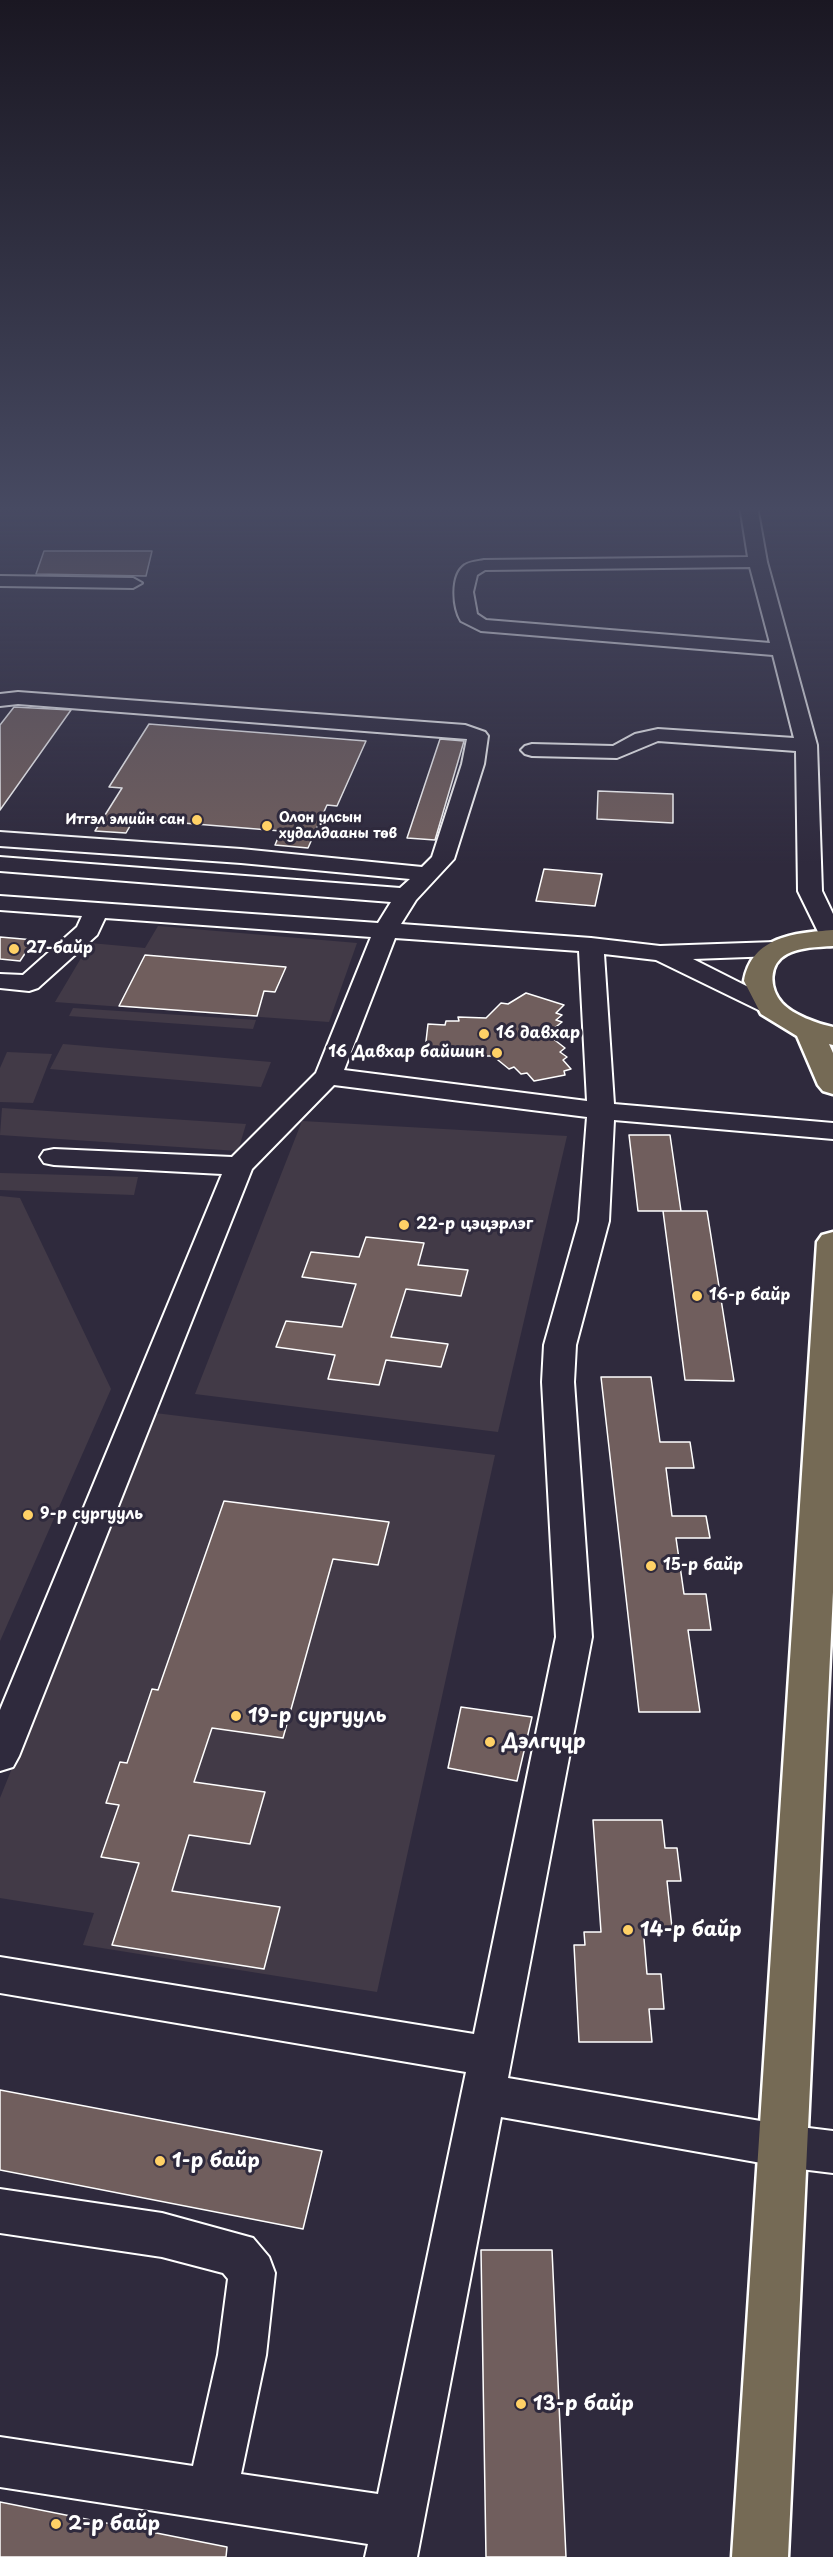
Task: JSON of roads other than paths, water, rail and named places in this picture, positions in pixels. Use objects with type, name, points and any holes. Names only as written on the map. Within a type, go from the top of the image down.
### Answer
[{"type":"main road","points":[[833,938],[808,940],[775,949],[763,962],[758,981],[771,1008],[821,1034],[833,1085]]},
{"type":"main road","points":[[760,2557],[833,1242]]},
{"type":"street","points":[[485,625],[782,650]]},
{"type":"street","points":[[775,625],[806,745],[810,891],[833,938]]},
{"type":"street","points":[[0,700],[18,698],[474,733],[478,736],[473,764],[443,859],[406,896],[386,930],[328,1076],[239,1166],[0,1756]]},
{"type":"street","points":[[532,750],[617,752],[642,738],[658,735],[806,745]]},
{"type":"street","points":[[0,839],[241,856],[427,874]]},
{"type":"street","points":[[0,864],[406,896]]},
{"type":"street","points":[[0,903],[591,945],[660,953],[775,949]]},
{"type":"street","points":[[0,981],[28,982],[88,930],[96,911]]},
{"type":"street","points":[[0,2462],[212,2494],[395,2540],[489,2076],[574,1637],[558,1382],[559,1354],[594,1221],[601,1111],[591,945]]},
{"type":"street","points":[[660,953],[771,1008]]},
{"type":"street","points":[[328,1076],[601,1111],[833,1131]]},
{"type":"street","points":[[54,1157],[239,1166]]},
{"type":"street","points":[[0,1975],[489,2076],[784,2146],[833,2152]]},
{"type":"street","points":[[0,2211],[162,2235],[237,2254],[252,2273],[242,2355],[212,2494]]},
{"type":"place","name":"Итгэл эмийн сан","points":[[197,820]]},
{"type":"place","name":"Олон улсын худалдааны төв","points":[[267,826]]},
{"type":"place","name":"27-байр","points":[[14,949]]},
{"type":"place","name":"16 давхар","points":[[484,1034]]},
{"type":"place","name":"16 Давхар байшин","points":[[497,1053]]},
{"type":"place","name":"22-р цэцэрлэг","points":[[404,1225]]},
{"type":"place","name":"16-р байр","points":[[697,1296]]},
{"type":"place","name":"9-р сургууль","points":[[28,1515]]},
{"type":"place","name":"15-р байр","points":[[651,1566]]},
{"type":"place","name":"19-р сургууль","points":[[236,1716]]},
{"type":"place","name":"Дэлгүүр","points":[[490,1742]]},
{"type":"place","name":"14-р байр","points":[[628,1930]]},
{"type":"place","name":"1-р байр","points":[[160,2161]]},
{"type":"place","name":"13-р байр","points":[[521,2404]]},
{"type":"place","name":"2-р байр","points":[[56,2524]]}]
